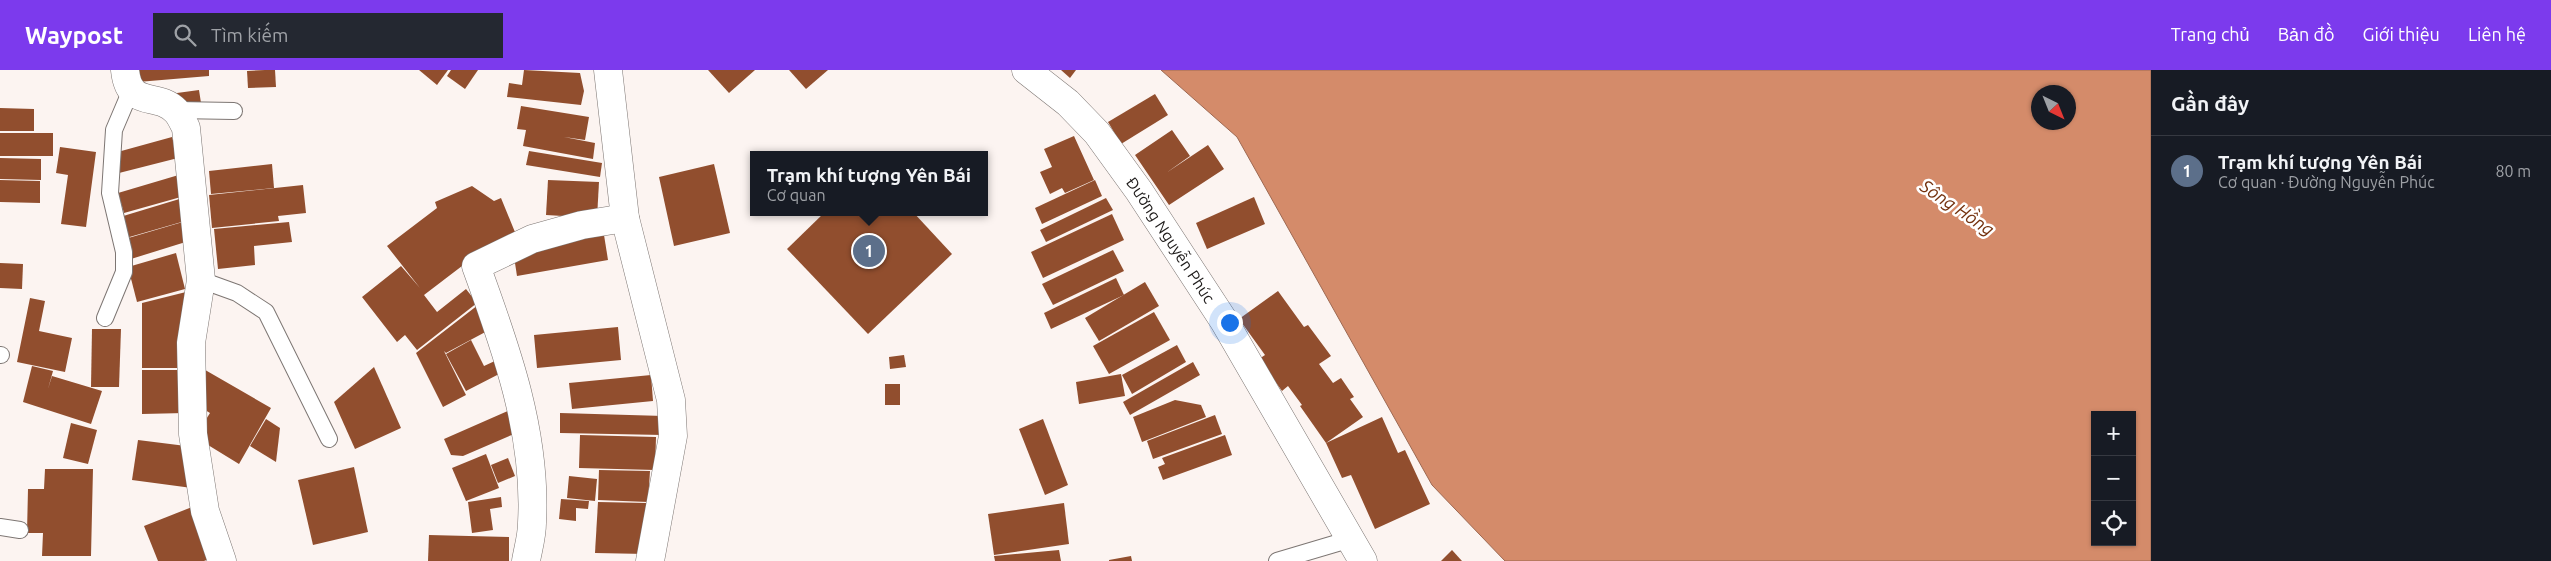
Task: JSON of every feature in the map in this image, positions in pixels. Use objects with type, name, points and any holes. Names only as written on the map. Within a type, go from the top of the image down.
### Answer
[{"type":"street","points":[[608,70],[625,218],[670,400],[673,421],[673,436],[650,561]]},
{"type":"street","name":"Đường Nguyễn Phúc","points":[[1026,70],[1068,103],[1097,133],[1139,191],[1224,321],[1357,550]]},
{"type":"street","points":[[128,80],[142,99],[164,103],[176,110],[186,128],[201,280],[191,343],[193,434],[205,511],[222,561]]},
{"type":"street","points":[[526,561],[532,524],[529,447],[508,354],[476,266],[532,239],[582,225],[625,218]]},
{"type":"lane","points":[[105,318],[124,272],[124,252],[110,193],[114,130],[128,80]]},
{"type":"lane","points":[[176,110],[234,111]]},
{"type":"lane","points":[[201,280],[237,293],[266,312],[329,439]]},
{"type":"lane","points":[[0,528],[20,530]]},
{"type":"lane","points":[[1277,561],[1357,550]]},
{"type":"water","name":"Sông Hồng","points":[[1161,70],[2151,70],[2151,561],[1505,561],[1432,485],[1237,137]]},
{"type":"building","points":[[138,70],[209,70],[209,76],[138,82]]},
{"type":"building","points":[[275,70],[276,87],[248,88],[247,71]]},
{"type":"building","points":[[419,70],[448,70],[437,85]]},
{"type":"building","points":[[451,70],[478,70],[465,89],[447,76]]},
{"type":"building","points":[[524,70],[580,73],[584,91],[581,105],[507,97],[509,83],[522,85]]},
{"type":"building","points":[[708,70],[755,70],[729,93]]},
{"type":"building","points":[[789,70],[828,70],[806,89]]},
{"type":"building","points":[[1061,70],[1076,70],[1070,78]]},
{"type":"building","points":[[199,90],[201,103],[179,106],[177,93]]},
{"type":"building","points":[[1155,94],[1168,115],[1121,144],[1108,122]]},
{"type":"building","points":[[521,106],[589,117],[585,140],[564,137],[595,143],[593,159],[523,146],[526,130],[517,129]]},
{"type":"building","points":[[0,108],[34,109],[34,131],[0,131]]},
{"type":"building","points":[[1172,130],[1190,156],[1166,173],[1208,145],[1224,169],[1169,205],[1135,155]]},
{"type":"building","points":[[0,133],[53,133],[53,156],[0,156]]},
{"type":"building","points":[[1074,136],[1094,180],[1065,193],[1062,188],[1050,194],[1040,172],[1052,167],[1044,149]]},
{"type":"building","points":[[172,137],[178,158],[119,173],[114,153]]},
{"type":"building","points":[[60,147],[96,152],[86,227],[61,224],[68,175],[56,173]]},
{"type":"building","points":[[529,151],[602,163],[600,177],[526,165]]},
{"type":"building","points":[[0,158],[41,159],[41,180],[0,179]]},
{"type":"building","points":[[272,164],[274,188],[211,194],[209,171]]},
{"type":"building","points":[[714,164],[730,233],[674,246],[659,177]]},
{"type":"building","points":[[182,174],[188,195],[124,213],[118,193]]},
{"type":"building","points":[[0,180],[40,181],[40,203],[0,202]]},
{"type":"building","points":[[548,180],[599,182],[597,218],[546,215]]},
{"type":"building","points":[[1095,180],[1102,196],[1042,224],[1035,208]]},
{"type":"building","points":[[303,185],[306,213],[278,216],[279,221],[212,228],[209,195]]},
{"type":"building","points":[[472,186],[494,201],[501,198],[519,242],[462,266],[424,295],[437,312],[466,289],[477,303],[417,350],[405,335],[397,342],[362,297],[401,266],[420,288],[387,246],[437,208],[435,202]]},
{"type":"building","points":[[186,197],[192,219],[126,238],[120,217]]},
{"type":"building","points":[[1254,197],[1265,224],[1207,249],[1196,223]]},
{"type":"building","points":[[1106,198],[1113,210],[1046,242],[1040,230]]},
{"type":"building","points":[[1112,214],[1124,240],[1043,278],[1031,252]]},
{"type":"building","points":[[821,216],[917,216],[952,254],[868,334],[787,249]]},
{"type":"building","points":[[186,221],[192,240],[131,259],[125,239]]},
{"type":"building","points":[[289,222],[292,242],[254,246],[255,265],[218,269],[214,229]]},
{"type":"building","points":[[604,235],[608,260],[517,276],[513,250]]},
{"type":"building","points":[[1113,250],[1124,271],[1053,305],[1042,284]]},
{"type":"building","points":[[176,253],[185,289],[137,302],[128,267]]},
{"type":"building","points":[[0,263],[23,264],[22,289],[0,288]]},
{"type":"building","points":[[1116,278],[1124,295],[1051,329],[1044,313]]},
{"type":"building","points":[[1145,282],[1159,306],[1099,341],[1085,318]]},
{"type":"building","points":[[190,291],[186,368],[142,368],[142,303]]},
{"type":"building","points":[[1278,291],[1304,327],[1308,325],[1331,356],[1319,364],[1333,383],[1341,378],[1354,397],[1350,399],[1363,417],[1326,443],[1288,386],[1282,391],[1259,359],[1265,355],[1239,319]]},
{"type":"building","points":[[30,298],[45,301],[39,331],[72,338],[65,372],[17,362]]},
{"type":"building","points":[[478,305],[491,329],[446,353],[444,351],[466,395],[443,407],[416,353]]},
{"type":"building","points":[[1154,312],[1170,340],[1109,374],[1093,346]]},
{"type":"building","points":[[618,327],[621,360],[537,368],[534,335]]},
{"type":"building","points":[[92,329],[121,329],[119,387],[91,387]]},
{"type":"building","points":[[471,340],[484,366],[497,360],[503,372],[466,391],[446,354]]},
{"type":"building","points":[[1177,345],[1186,362],[1132,394],[1122,375]]},
{"type":"building","points":[[904,355],[906,367],[890,369],[889,357]]},
{"type":"building","points":[[1193,362],[1200,375],[1130,415],[1123,402]]},
{"type":"building","points":[[32,366],[53,371],[48,389],[52,376],[102,391],[91,424],[23,402]]},
{"type":"building","points":[[200,367],[271,408],[239,464],[195,437],[210,413],[195,404]]},
{"type":"building","points":[[374,367],[401,428],[355,449],[334,402]]},
{"type":"building","points":[[142,370],[186,370],[185,413],[142,414]]},
{"type":"building","points":[[1121,374],[1125,396],[1079,404],[1076,382]]},
{"type":"building","points":[[651,375],[653,401],[572,409],[569,383]]},
{"type":"building","points":[[885,384],[900,384],[900,405],[885,405]]},
{"type":"building","points":[[1175,400],[1201,405],[1206,417],[1142,442],[1133,417]]},
{"type":"building","points":[[510,410],[516,423],[511,427],[514,434],[463,456],[451,455],[444,439]]},
{"type":"building","points":[[560,413],[664,416],[663,435],[560,433]]},
{"type":"building","points":[[1215,415],[1222,434],[1153,459],[1147,441]]},
{"type":"building","points":[[1382,417],[1398,453],[1405,450],[1430,504],[1375,529],[1351,475],[1342,478],[1326,443]]},
{"type":"building","points":[[266,419],[280,428],[276,462],[250,446]]},
{"type":"building","points":[[1043,419],[1068,485],[1045,495],[1019,429]]},
{"type":"building","points":[[71,423],[97,430],[88,464],[63,458]]},
{"type":"building","points":[[580,435],[656,437],[655,470],[579,468]]},
{"type":"building","points":[[1225,435],[1232,455],[1163,480],[1158,467],[1165,464],[1162,458]]},
{"type":"building","points":[[138,440],[186,446],[192,488],[132,480]]},
{"type":"building","points":[[486,454],[499,488],[466,501],[452,468]]},
{"type":"building","points":[[508,458],[515,476],[498,483],[491,465]]},
{"type":"building","points":[[354,467],[368,532],[313,545],[298,480]]},
{"type":"building","points":[[45,469],[93,469],[91,556],[42,556],[43,533],[27,533],[28,489],[44,489]]},
{"type":"building","points":[[599,470],[650,471],[648,502],[598,500]]},
{"type":"building","points":[[569,476],[597,479],[595,501],[567,498]]},
{"type":"building","points":[[501,497],[502,507],[490,509],[493,530],[472,533],[468,502]]},
{"type":"building","points":[[561,499],[589,501],[588,509],[576,508],[576,521],[559,519]]},
{"type":"building","points":[[598,502],[647,503],[646,554],[595,553]]},
{"type":"building","points":[[1064,503],[1069,544],[994,555],[988,514]]},
{"type":"building","points":[[192,507],[212,558],[204,561],[158,561],[144,526]]},
{"type":"building","points":[[429,535],[509,537],[509,561],[428,561]]},
{"type":"building","points":[[1059,550],[1061,561],[995,561],[994,556]]},
{"type":"building","points":[[1452,550],[1462,561],[1441,561]]},
{"type":"building","points":[[1131,556],[1132,561],[1109,561],[1109,560]]},
{"type":"place","name":"Trạm khí tượng Yên Bái","points":[[869,251]]}]
